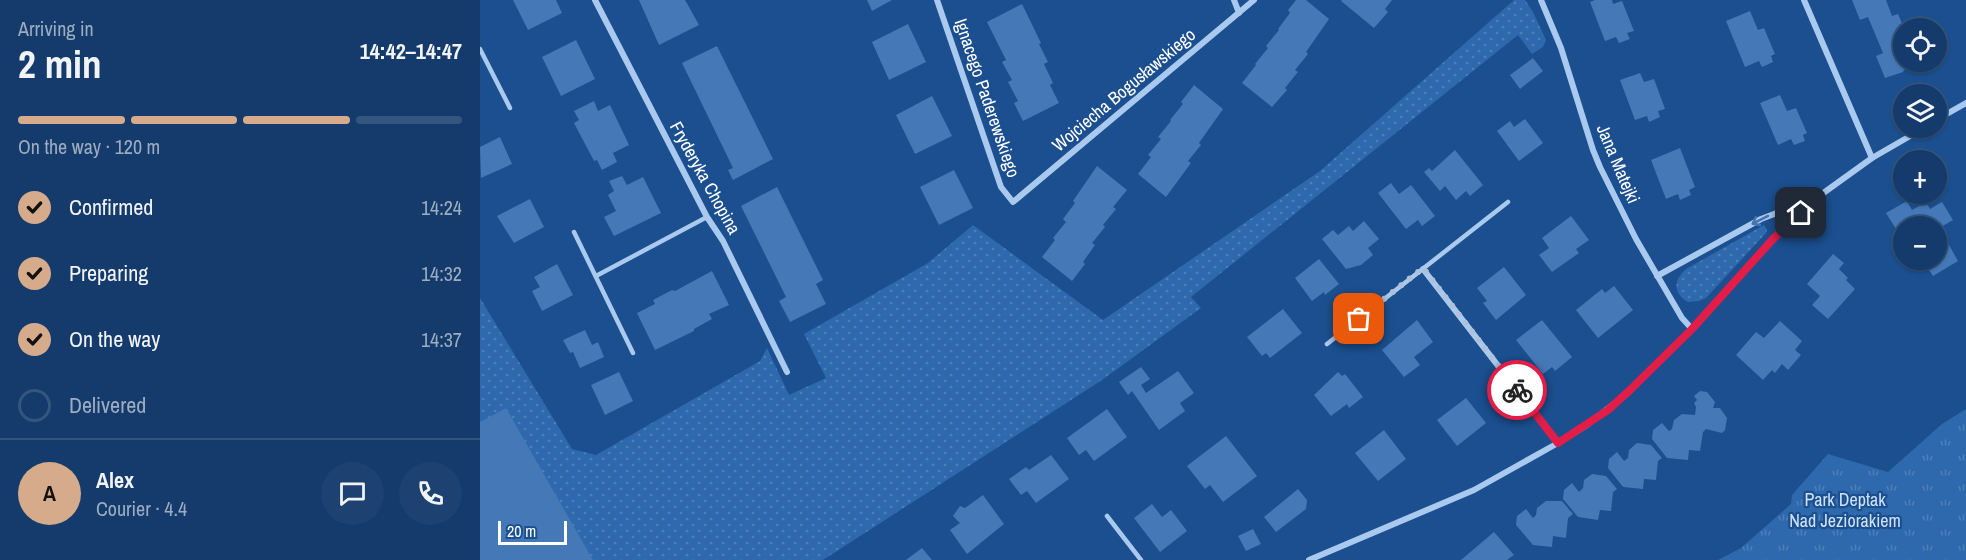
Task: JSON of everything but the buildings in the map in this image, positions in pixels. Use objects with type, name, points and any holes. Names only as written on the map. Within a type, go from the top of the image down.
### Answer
[{"type":"street","name":"Fryderyka Chopina","points":[[595,0],[707,218],[723,241],[786,372]]},
{"type":"street","name":"Ignacego Paderewskiego","points":[[937,0],[1001,187],[1013,202]]},
{"type":"street","points":[[1234,0],[1239,13]]},
{"type":"street","name":"Wojciecha Bogusławskiego","points":[[1013,202],[1254,0]]},
{"type":"street","name":"Jana Matejki","points":[[1541,0],[1561,48],[1600,167],[1657,276],[1682,318],[1692,329]]},
{"type":"street","points":[[1804,0],[1872,158]]},
{"type":"street","points":[[1947,114],[1966,103]]},
{"type":"street","points":[[1309,560],[1474,490],[1558,443],[1608,410],[1692,329],[1773,239],[1815,199],[1872,158],[1907,138]]},
{"type":"street","points":[[1657,276],[1761,219],[1815,199]]},
{"type":"street","points":[[1423,268],[1558,443]]},
{"type":"lane","points":[[480,49],[510,108]]},
{"type":"lane","points":[[1328,344],[1508,202]]},
{"type":"lane","points":[[596,276],[707,218]]},
{"type":"lane","points":[[574,232],[633,353]]},
{"type":"lane","points":[[1107,516],[1141,560]]},
{"type":"green space","points":[[1514,0],[1525,0],[1533,12],[1546,40],[1543,47],[1532,54],[1518,35],[1191,297],[1201,308],[1102,380],[823,560],[480,560],[480,298],[572,449],[596,455],[760,361],[767,348],[789,395],[826,378],[804,334],[928,263],[973,225],[1103,320],[1320,171]]},
{"type":"green space","points":[[1764,225],[1766,233],[1706,298],[1688,302],[1679,294],[1677,281],[1686,269]]},
{"type":"green space","name":"Park Deptak Nad Jeziorakiem","points":[[1966,409],[1966,560],[1718,560],[1741,548],[1791,504],[1792,495],[1828,454],[1888,472],[1942,424]]},
{"type":"way so far","points":[[1359,319],[1423,268],[1517,390]]},
{"type":"route","points":[[1517,390],[1558,443],[1587,425],[1630,390],[1692,329],[1773,239],[1801,213]]}]
